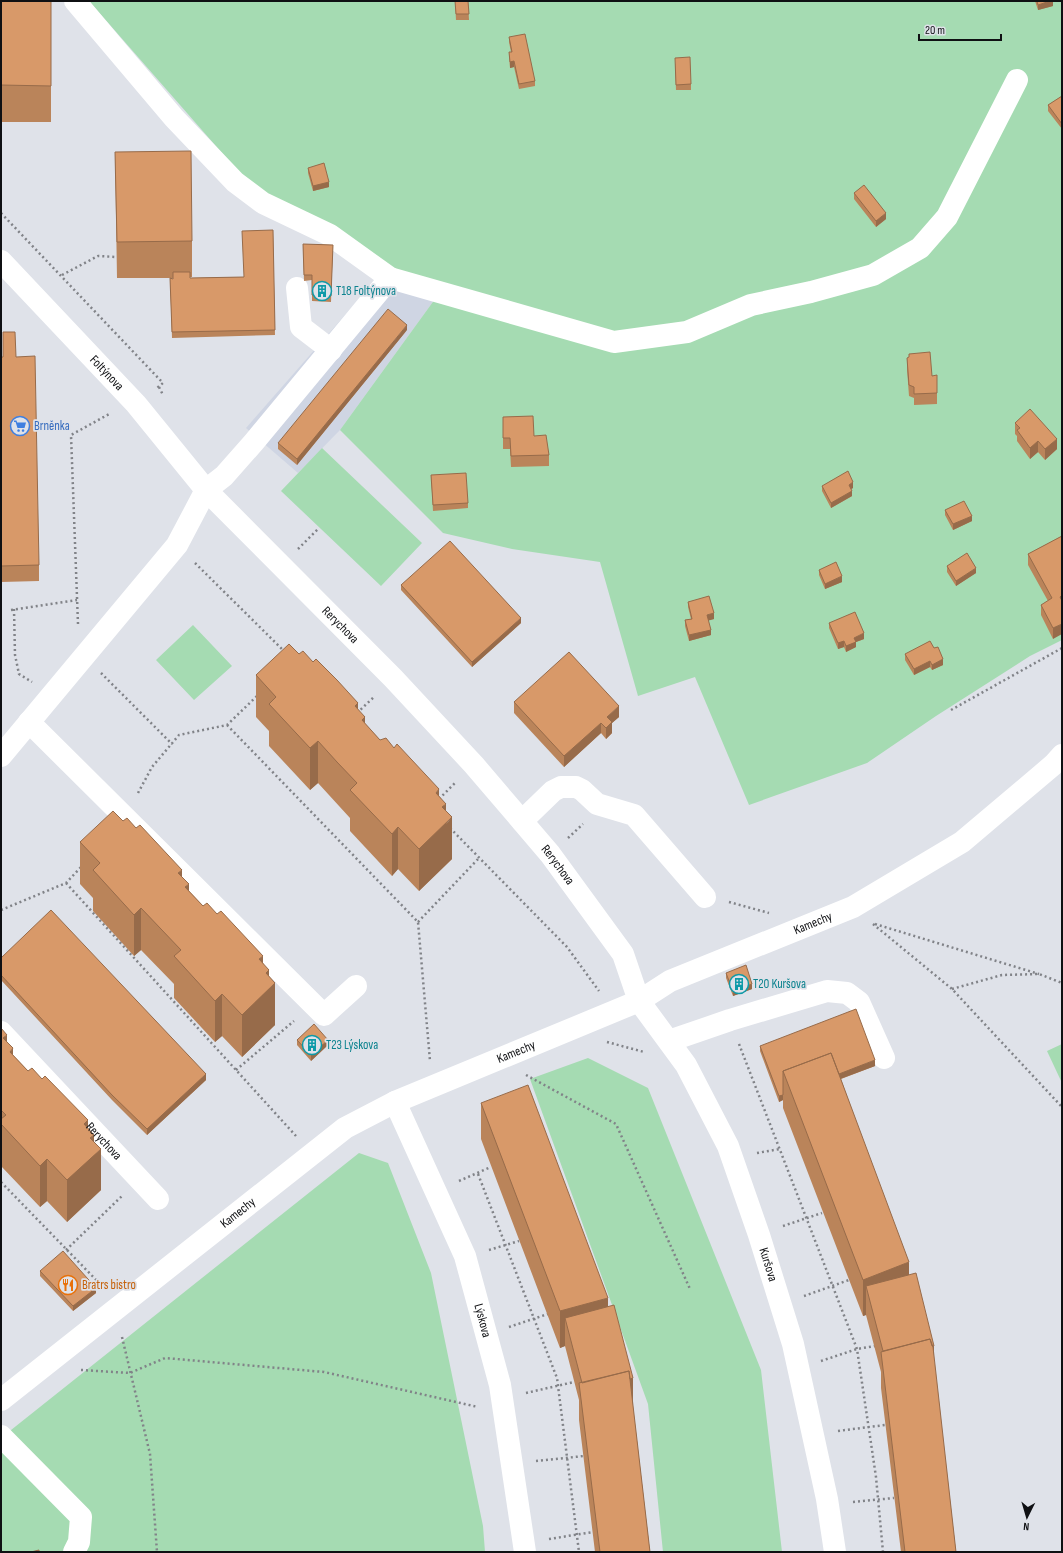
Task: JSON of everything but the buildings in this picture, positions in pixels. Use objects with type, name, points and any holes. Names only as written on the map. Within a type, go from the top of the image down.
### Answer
[{"type":"street","points":[[75,1],[174,118],[235,182],[263,203],[330,235],[390,278],[614,342],[687,332],[751,305],[811,292],[873,275],[920,248],[947,216],[1017,80]]},
{"type":"street","name":"Foltýnova","points":[[1,261],[126,407],[206,490]]},
{"type":"street","points":[[1,756],[177,544],[206,490],[224,476],[254,442],[390,278]]},
{"type":"street","points":[[297,288],[301,328],[331,350]]},
{"type":"street","name":"Rerychova","points":[[206,490],[393,678],[474,764],[550,854],[623,954],[639,1001]]},
{"type":"street","points":[[29,722],[324,1015],[356,986]]},
{"type":"street","name":"Kamechy","points":[[1,1400],[345,1128],[396,1102],[639,1001],[670,981],[853,906],[962,842],[1053,765],[1062,755]]},
{"type":"street","points":[[522,821],[553,791],[561,787],[569,786],[582,790],[597,804],[634,815],[705,897]]},
{"type":"street","points":[[668,1041],[730,1020],[827,991],[847,993],[859,1002],[884,1058]]},
{"type":"street","name":"Kuršova","points":[[639,1001],[686,1065],[728,1146],[759,1235],[793,1344],[828,1504],[835,1552]]},
{"type":"street","name":"Rerychova","points":[[1,1032],[158,1199]]},
{"type":"street","name":"Lýskova","points":[[396,1102],[465,1256],[487,1337],[503,1406],[525,1547]]},
{"type":"street","points":[[1,1436],[81,1517],[79,1542],[74,1552]]},
{"type":"path","points":[[1,213],[163,383],[126,407],[71,435],[78,627],[83,621]]},
{"type":"path","points":[[62,276],[98,256],[116,257]]},
{"type":"path","points":[[295,553],[319,528]]},
{"type":"path","points":[[177,544],[288,656]]},
{"type":"path","points":[[32,682],[19,674],[16,661],[12,609],[77,600]]},
{"type":"path","points":[[951,710],[1062,648]]},
{"type":"path","points":[[84,656],[172,744]]},
{"type":"path","points":[[28,688],[37,676]]},
{"type":"path","points":[[355,715],[393,678]]},
{"type":"path","points":[[135,798],[152,767],[179,735],[227,725],[261,693]]},
{"type":"path","points":[[227,725],[418,922],[430,1062]]},
{"type":"path","points":[[434,804],[460,778]]},
{"type":"path","points":[[550,854],[593,815],[597,804]]},
{"type":"path","points":[[447,824],[567,947],[602,994]]},
{"type":"path","points":[[418,922],[479,858]]},
{"type":"path","points":[[1,910],[66,884],[82,866]]},
{"type":"path","points":[[66,884],[297,1137]]},
{"type":"path","points":[[705,897],[810,924]]},
{"type":"path","points":[[853,906],[952,989],[1062,1107]]},
{"type":"path","points":[[873,923],[1039,974],[1062,983]]},
{"type":"path","points":[[952,989],[1002,975],[1039,974]]},
{"type":"path","points":[[236,1070],[296,1019]]},
{"type":"path","points":[[730,1020],[805,1218],[857,1349],[883,1552]]},
{"type":"path","points":[[605,1042],[650,1054]]},
{"type":"path","points":[[522,1073],[616,1124],[690,1289]]},
{"type":"path","points":[[455,1183],[491,1167]]},
{"type":"path","points":[[478,1174],[557,1378],[579,1552]]},
{"type":"path","points":[[1,1182],[103,1288]]},
{"type":"path","points":[[66,1250],[126,1192]]},
{"type":"path","points":[[759,1235],[822,1213]]},
{"type":"path","points":[[780,1306],[849,1280]]},
{"type":"path","points":[[487,1337],[533,1317],[548,1314]]},
{"type":"path","points":[[121,1336],[150,1454],[157,1552]]},
{"type":"path","points":[[798,1369],[857,1349],[875,1346]]},
{"type":"path","points":[[78,1370],[130,1373],[165,1358],[324,1372],[503,1406],[558,1385],[574,1382]]},
{"type":"path","points":[[812,1434],[885,1426]]},
{"type":"path","points":[[512,1464],[584,1456]]},
{"type":"path","points":[[828,1504],[894,1498]]},
{"type":"path","points":[[525,1547],[593,1532]]},
{"type":"shaded area","points":[[388,266],[443,288],[340,430],[298,473],[246,428]]},
{"type":"green space","points":[[89,1],[1062,1],[1062,640],[1030,656],[936,716],[867,763],[749,805],[695,677],[638,696],[600,562],[512,549],[443,533],[340,430],[443,288],[388,266],[250,185]]},
{"type":"green space","points":[[322,448],[422,543],[381,586],[281,491]]},
{"type":"green space","points":[[193,625],[232,666],[194,700],[156,660]]},
{"type":"green space","points":[[1062,1044],[1062,1083],[1047,1051]]},
{"type":"green space","points":[[588,1058],[648,1088],[761,1370],[782,1552],[663,1552],[648,1404],[530,1079]]},
{"type":"green space","points":[[359,1153],[388,1163],[431,1273],[483,1526],[485,1552],[1,1552],[1,1438]]},
{"type":"place","name":"T18 Foltýnova","points":[[322,291]]},
{"type":"place","name":"Brněnka","points":[[20,426]]},
{"type":"place","name":"T20 Kuršova","points":[[739,984]]},
{"type":"place","name":"T23 Lýskova","points":[[312,1045]]},
{"type":"place","name":"Bratrs bistro","points":[[68,1285]]}]
